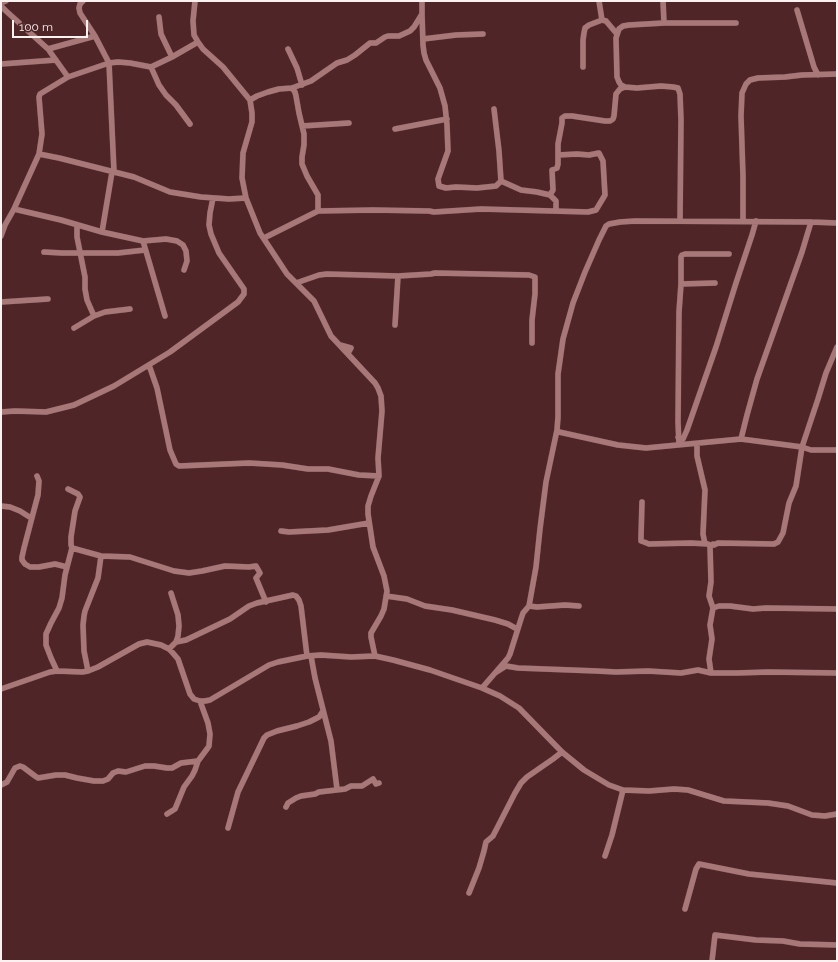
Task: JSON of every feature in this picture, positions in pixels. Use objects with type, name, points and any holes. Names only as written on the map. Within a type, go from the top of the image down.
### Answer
[{"type":"street","points":[[6,1],[1,4],[6,11],[48,49],[68,77]]},
{"type":"street","points":[[83,1],[80,4],[80,13],[110,63],[113,172],[102,232]]},
{"type":"street","points":[[196,1],[193,21],[194,35],[203,49],[223,67],[250,100],[252,122],[243,153],[242,178],[246,198],[254,218],[264,238],[283,268],[314,301],[331,336],[340,345],[351,348],[348,353],[378,388],[382,411],[378,476],[368,506],[368,514],[373,547],[386,583],[386,596],[381,616],[371,633],[375,656]]},
{"type":"street","points":[[422,1],[423,49],[426,60],[440,88],[447,119],[448,151],[438,179],[439,186],[446,188],[477,188],[496,186],[501,181],[494,109]]},
{"type":"street","points":[[599,1],[602,20]]},
{"type":"street","points":[[663,1],[664,23]]},
{"type":"street","points":[[797,10],[814,67],[818,75]]},
{"type":"street","points":[[250,100],[268,92],[292,88],[311,81],[337,64],[351,58],[370,43],[376,43],[388,36],[400,36],[410,31],[422,14]]},
{"type":"street","points":[[159,17],[161,34],[172,57]]},
{"type":"street","points":[[583,67],[583,40],[585,28],[602,20],[606,21],[617,34]]},
{"type":"street","points":[[626,87],[619,82],[617,77],[617,34],[619,29],[623,26],[664,23],[736,23]]},
{"type":"street","points":[[423,39],[456,35],[483,34]]},
{"type":"street","points":[[48,49],[95,36]]},
{"type":"street","points":[[1,236],[39,154],[42,134],[39,97],[42,92],[68,77],[110,63],[130,63],[151,67],[198,42]]},
{"type":"street","points":[[288,49],[297,68],[302,85]]},
{"type":"street","points":[[1,64],[56,60]]},
{"type":"street","points":[[151,67],[166,96],[176,105],[190,124]]},
{"type":"street","points":[[743,221],[741,116],[742,93],[746,84],[750,80],[758,78],[837,74]]},
{"type":"street","points":[[550,195],[553,190],[552,170],[557,168],[558,164],[558,144],[562,118],[565,116],[572,116],[605,122],[610,121],[614,116],[616,94],[620,89],[626,87],[637,88],[667,86],[678,88],[680,94],[681,120],[680,221]]},
{"type":"street","points":[[292,88],[295,92],[304,134],[302,164],[307,176],[318,194],[318,211]]},
{"type":"street","points":[[395,129],[447,119]]},
{"type":"street","points":[[302,126],[349,123]]},
{"type":"street","points":[[264,238],[318,211],[381,210],[434,212],[481,210],[588,212],[596,210],[605,195],[603,161],[599,153],[588,155],[558,155]]},
{"type":"street","points":[[39,154],[134,177],[170,192],[213,198],[246,198]]},
{"type":"street","points":[[501,181],[521,190],[550,195],[556,201],[556,211]]},
{"type":"street","points":[[1,412],[46,412],[74,405],[114,386],[170,352],[238,302],[244,294],[244,289],[219,253],[211,234],[209,225],[213,198]]},
{"type":"street","points":[[14,209],[143,241],[166,239],[177,241],[183,245],[186,251],[187,261],[184,270]]},
{"type":"street","points":[[482,688],[508,658],[517,630],[524,613],[529,606],[536,568],[546,482],[558,417],[558,374],[563,338],[573,303],[598,240],[606,226],[620,222],[680,221],[837,223]]},
{"type":"street","points":[[678,437],[683,439],[694,409],[756,221]]},
{"type":"street","points":[[741,439],[757,379],[802,252],[811,222]]},
{"type":"street","points":[[77,225],[87,300],[94,316]]},
{"type":"street","points":[[143,241],[165,316]]},
{"type":"street","points":[[138,251],[143,241]]},
{"type":"street","points":[[44,252],[118,253],[146,250]]},
{"type":"street","points":[[679,445],[679,312],[681,257],[682,255],[729,254]]},
{"type":"street","points":[[296,282],[327,274],[398,276],[431,274],[434,272],[529,275],[535,277],[532,343]]},
{"type":"street","points":[[395,325],[398,276]]},
{"type":"street","points":[[681,284],[715,283]]},
{"type":"street","points":[[1,302],[48,299]]},
{"type":"street","points":[[74,328],[94,316],[105,312],[130,309]]},
{"type":"street","points":[[642,502],[641,541],[649,544],[691,543],[714,545],[718,543],[774,544],[778,542],[783,533],[789,503],[796,486],[802,447],[826,373],[837,347]]},
{"type":"street","points":[[149,365],[157,388],[170,450],[176,464],[179,466],[249,463],[282,465],[308,469],[328,469],[359,475],[378,476]]},
{"type":"street","points":[[556,430],[559,432],[618,445],[646,448],[741,439],[802,447],[811,450],[837,450]]},
{"type":"street","points":[[697,444],[697,456],[705,490],[703,534],[708,545],[711,582],[710,596],[713,608],[710,625],[712,639],[710,660],[711,673]]},
{"type":"street","points":[[37,476],[39,488],[22,560],[30,567],[55,564],[67,566]]},
{"type":"street","points":[[58,671],[46,645],[46,634],[59,608],[72,548],[71,537],[75,511],[80,497],[78,494],[68,489]]},
{"type":"street","points":[[1,506],[10,507],[32,518]]},
{"type":"street","points":[[26,514],[34,510]]},
{"type":"street","points":[[281,531],[328,530],[369,523]]},
{"type":"street","points":[[72,548],[101,556],[130,557],[163,566],[174,571],[189,573],[225,566],[256,566],[260,573],[256,578],[266,602]]},
{"type":"street","points":[[88,671],[84,651],[84,616],[96,585],[101,556]]},
{"type":"street","points":[[169,649],[176,642],[179,626],[178,615],[171,592]]},
{"type":"street","points":[[176,642],[186,640],[230,619],[249,606],[293,595],[296,596],[299,600],[309,656],[331,741],[337,789]]},
{"type":"street","points":[[386,596],[407,599],[425,606],[452,610],[495,620],[508,624],[517,630]]},
{"type":"street","points":[[529,606],[579,606]]},
{"type":"street","points":[[713,608],[720,606],[753,609],[837,608]]},
{"type":"street","points":[[1,689],[50,672],[88,671],[139,644],[147,642],[156,643],[169,649],[178,659],[190,694],[194,699],[205,702],[269,665],[278,662],[309,656],[375,656],[423,668],[482,688],[500,696],[519,708],[562,752],[584,770],[623,790],[688,790],[724,801],[768,803],[788,806],[812,815],[825,816],[837,814]]},
{"type":"street","points":[[495,673],[506,666],[518,668],[597,670],[616,672],[648,671],[681,673],[698,670],[711,673],[837,673]]},
{"type":"street","points":[[167,814],[174,809],[184,786],[195,770],[198,761],[209,746],[210,734],[200,701]]},
{"type":"street","points":[[228,828],[238,792],[264,738],[270,733],[309,722],[319,717],[323,711]]},
{"type":"street","points":[[469,894],[479,868],[486,842],[493,836],[521,783],[562,752]]},
{"type":"street","points":[[1,785],[7,782],[15,768],[20,766],[38,778],[65,774],[77,778],[103,781],[118,771],[126,772],[145,766],[172,768],[181,764],[198,761]]},
{"type":"street","points":[[286,807],[288,803],[296,798],[319,792],[345,789],[351,786],[362,786],[373,779],[376,784],[379,783]]},
{"type":"street","points":[[605,856],[612,835],[623,790]]},
{"type":"street","points":[[685,909],[696,869],[699,864],[749,874],[837,883]]},
{"type":"street","points":[[712,961],[715,934],[756,940],[783,940],[800,944],[837,945]]}]
